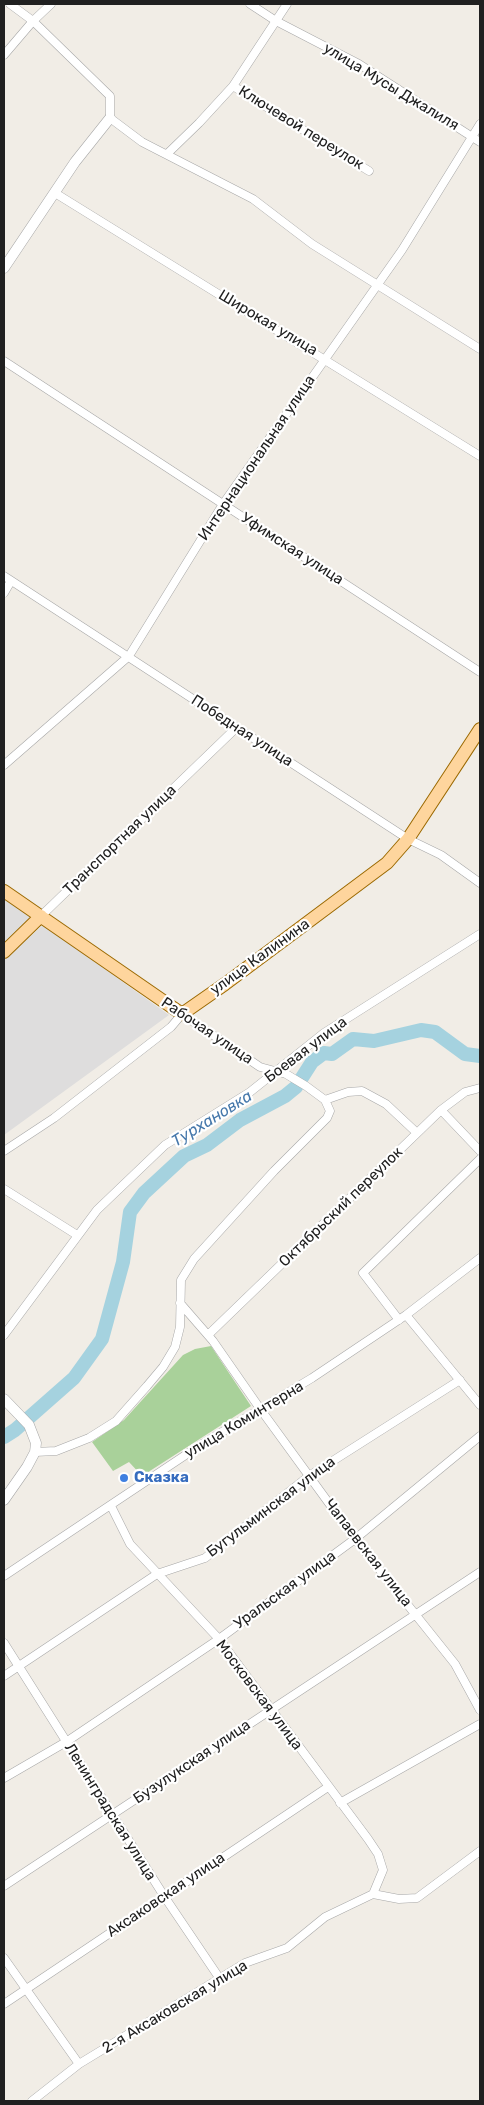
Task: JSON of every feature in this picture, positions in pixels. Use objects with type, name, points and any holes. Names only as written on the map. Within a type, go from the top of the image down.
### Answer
[{"type":"main road","name":"улица Калинина","points":[[182,1014],[387,863],[408,839],[480,728]]},
{"type":"main road","name":"Рабочая улица","points":[[4,892],[182,1014]]},
{"type":"main road","name":"Транспортная улица","points":[[4,952],[41,916]]},
{"type":"street","points":[[4,268],[75,162],[110,118],[110,96],[33,21],[10,4]]},
{"type":"street","points":[[4,55],[33,21],[51,4]]},
{"type":"street","name":"улица Мусы Джалиля","points":[[250,4],[276,21],[359,64],[480,142]]},
{"type":"street","points":[[167,154],[233,86],[287,4]]},
{"type":"street","name":"Ключевой переулок","points":[[233,86],[369,171]]},
{"type":"street","points":[[110,118],[142,142],[253,199],[312,244],[480,349]]},
{"type":"street","name":"Интернациональная улица","points":[[4,765],[129,656],[223,504],[324,358],[402,250],[480,124]]},
{"type":"street","name":"Широкая улица","points":[[55,193],[480,456]]},
{"type":"street","name":"Уфимская улица","points":[[4,361],[480,672]]},
{"type":"street","name":"Победная улица","points":[[4,576],[408,839],[441,855],[480,883]]},
{"type":"street","points":[[4,593],[11,581]]},
{"type":"street","name":"Транспортная улица","points":[[41,916],[236,728]]},
{"type":"street","name":"Боевая улица","points":[[4,1335],[77,1236],[116,1191],[165,1144],[250,1092],[324,1033],[480,934]]},
{"type":"street","name":"Рабочая улица","points":[[182,1014],[260,1067],[277,1072],[306,1086],[325,1100]]},
{"type":"street","name":"улица Калинина","points":[[4,1151],[62,1112],[171,1027],[182,1014]]},
{"type":"street","name":"Октябрьский переулок","points":[[208,1335],[441,1110],[465,1092],[480,1088]]},
{"type":"street","points":[[35,1452],[56,1451],[89,1438],[116,1421],[163,1367],[175,1347],[180,1327],[181,1280],[194,1259],[274,1171],[327,1118],[330,1111],[325,1100],[348,1092],[362,1091],[386,1104],[417,1133]]},
{"type":"street","points":[[441,1110],[480,1151]]},
{"type":"street","points":[[399,1320],[363,1273],[480,1159]]},
{"type":"street","points":[[4,1189],[77,1236]]},
{"type":"street","name":"улица Коминтерна","points":[[4,1576],[202,1444],[260,1410],[399,1320],[480,1258]]},
{"type":"street","name":"Чапаевская улица","points":[[180,1303],[208,1335],[260,1410],[355,1538],[455,1664],[480,1710]]},
{"type":"street","points":[[406,1315],[480,1405]]},
{"type":"street","name":"Бугульминская улица","points":[[4,1676],[157,1574],[205,1558],[309,1476],[460,1380]]},
{"type":"street","points":[[4,1399],[17,1410],[29,1425],[33,1432],[35,1452],[4,1500]]},
{"type":"street","name":"Уральская улица","points":[[4,1778],[66,1742],[219,1639],[355,1538],[480,1436]]},
{"type":"street","name":"Московская улица","points":[[111,1506],[130,1544],[219,1639],[270,1711],[368,1839],[383,1870],[372,1894]]},
{"type":"street","name":"Бузулукская улица","points":[[4,1886],[480,1572]]},
{"type":"street","name":"Ленинградская улица","points":[[4,1643],[164,1896],[220,1979]]},
{"type":"street","points":[[340,1803],[480,1724]]},
{"type":"street","name":"Аксаковская улица","points":[[4,2004],[328,1787]]},
{"type":"street","points":[[372,1894],[399,1899],[416,1898],[480,1851]]},
{"type":"street","name":"2-я Аксаковская улица","points":[[32,2101],[79,2064],[245,1963],[287,1948],[325,1917],[372,1894]]},
{"type":"street","points":[[4,1958],[24,1990],[79,2064]]},
{"type":"shaded area","points":[[4,898],[33,917],[4,945]]},
{"type":"shaded area","points":[[43,925],[169,1015],[4,1135],[4,960]]},
{"type":"green space","points":[[211,1346],[251,1406],[142,1476],[129,1462],[113,1471],[92,1442],[124,1420],[183,1355],[195,1349]]},
{"type":"waterway","name":"Турхановка","points":[[4,1437],[15,1430],[74,1378],[102,1339],[123,1262],[130,1212],[144,1193],[184,1156],[207,1145],[240,1120],[285,1096],[296,1087],[312,1062],[324,1053],[332,1054],[353,1039],[374,1041],[421,1030],[435,1032],[465,1054],[480,1056]]},
{"type":"place","name":"Сказка","points":[[124,1478]]}]
